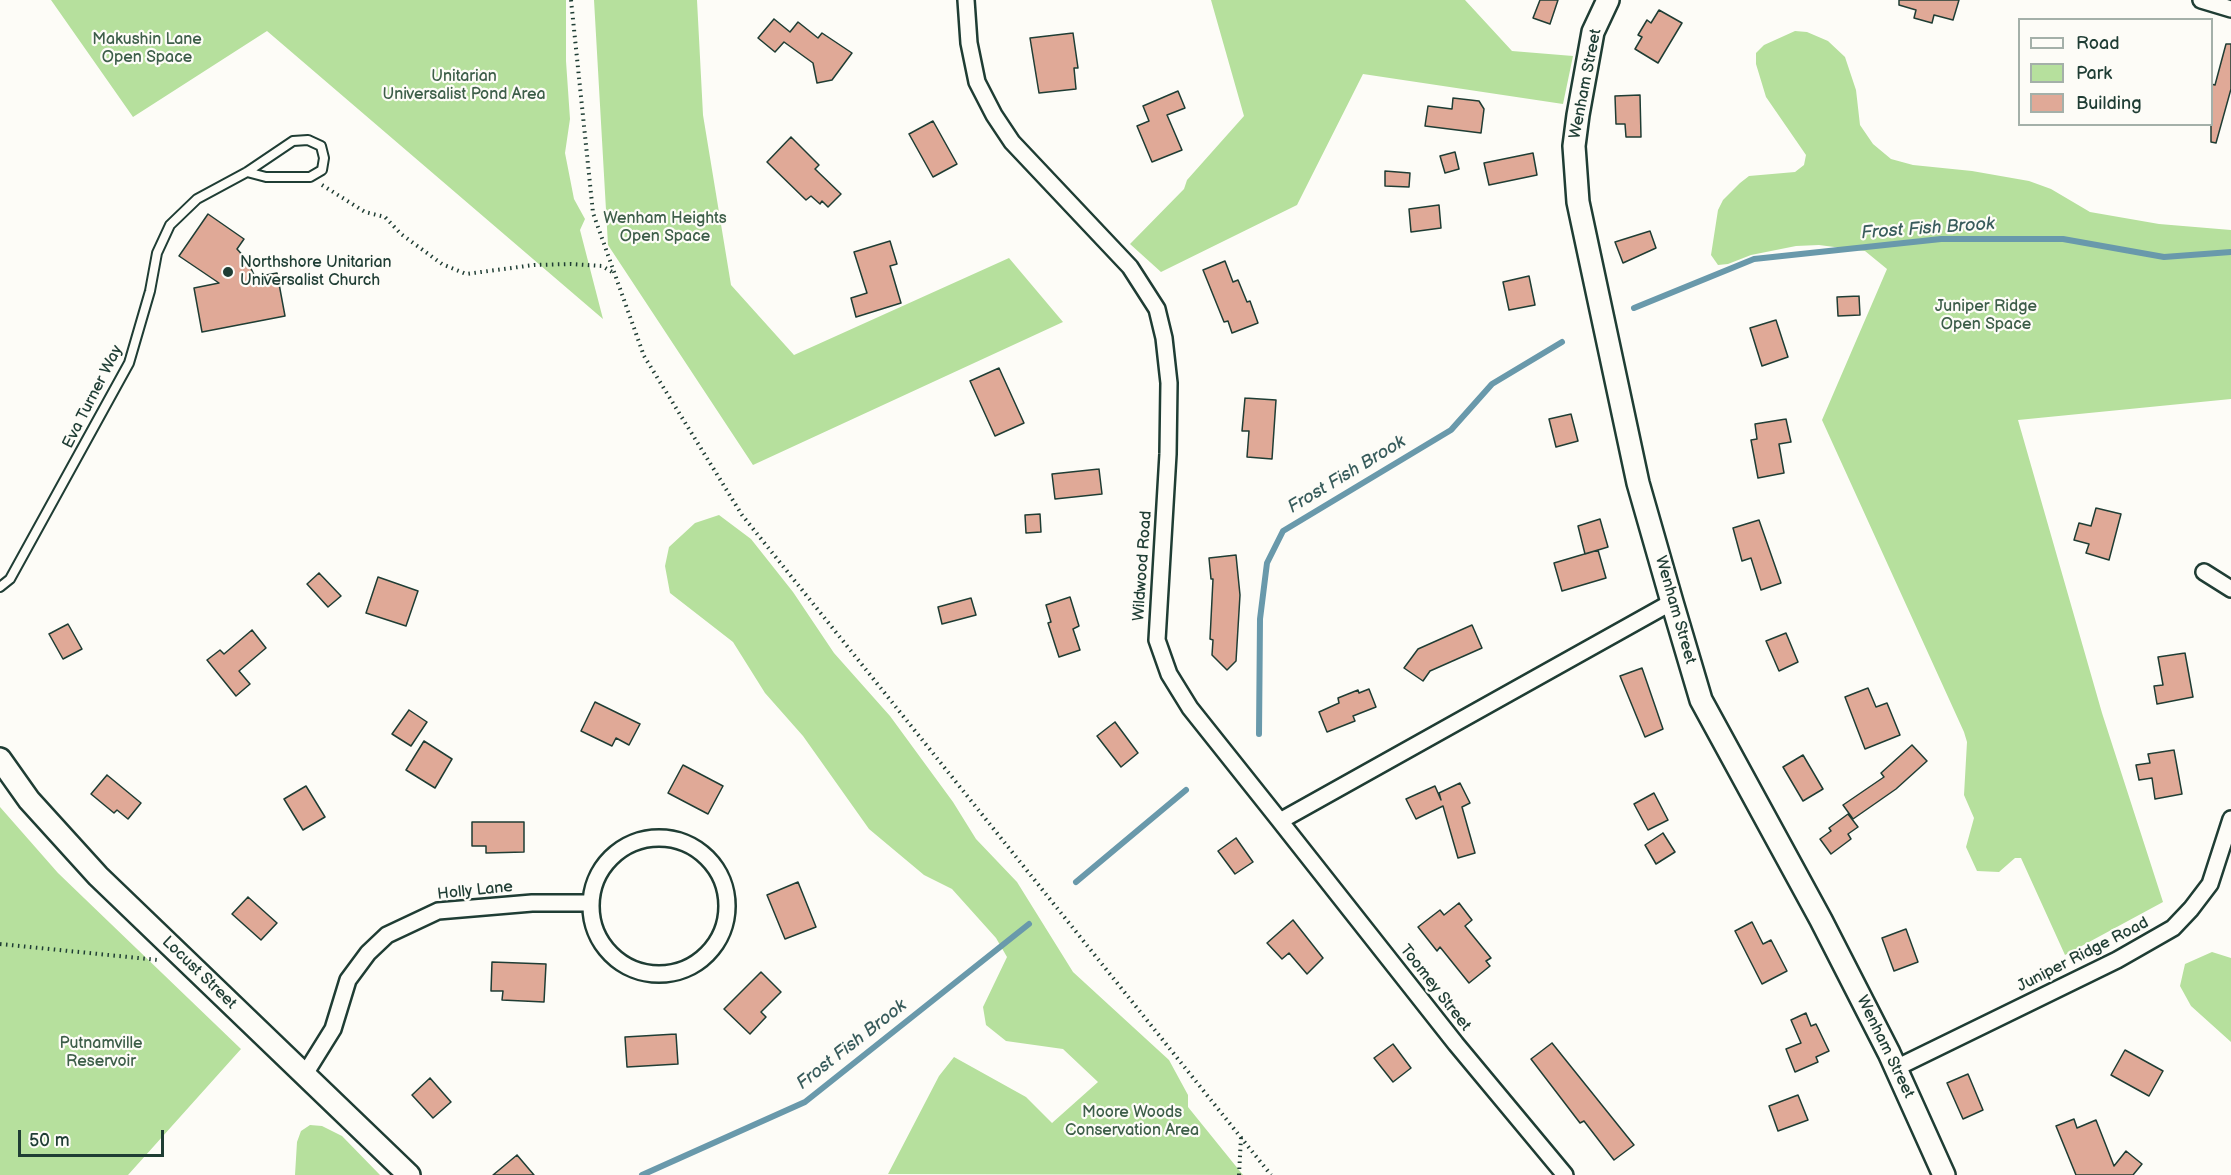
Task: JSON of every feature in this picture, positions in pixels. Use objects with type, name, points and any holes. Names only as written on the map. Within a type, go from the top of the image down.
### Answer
[{"type":"main road","name":"Wenham Street","points":[[1608,0],[1593,32],[1578,115],[1574,146],[1578,202],[1638,483],[1672,603],[1701,700],[1821,920],[1896,1068],[1944,1175]]},
{"type":"main road","name":"Locust Street","points":[[0,759],[29,800],[67,844],[409,1175]]},
{"type":"street","name":"Wildwood Road","points":[[966,0],[969,43],[977,82],[994,116],[1012,142],[1130,267],[1157,309],[1164,338],[1168,406],[1157,640],[1169,674],[1190,708],[1280,821]]},
{"type":"street","points":[[2201,0],[2231,9]]},
{"type":"street","points":[[2204,572],[2231,589]]},
{"type":"street","points":[[1280,821],[1672,603]]},
{"type":"street","name":"Juniper Ridge Road","points":[[1896,1068],[2117,960],[2173,928],[2210,884],[2231,819]]},
{"type":"street","name":"Toomey Street","points":[[1280,821],[1456,1044],[1565,1175]]},
{"type":"street","points":[[649,838],[672,839],[694,847],[712,862],[723,882],[728,905],[724,927],[715,945],[702,959],[685,969],[666,974],[647,973],[628,967],[612,955],[597,931],[591,903],[596,880],[609,860],[627,846],[649,838]]},
{"type":"street","name":"Holly Lane","points":[[304,1074],[333,1029],[348,980],[369,953],[387,935],[438,911],[532,903],[591,903]]},
{"type":"lane","name":"Eva Turner Way","points":[[0,587],[10,579],[129,363],[150,291],[157,253],[170,225],[197,199],[247,172],[293,141],[308,140],[321,146],[324,158],[322,170],[310,177]]},
{"type":"lane","points":[[247,172],[266,177],[310,177]]},
{"type":"path","points":[[571,0],[593,213],[644,356],[742,515],[1271,1175]]},
{"type":"path","points":[[310,177],[365,212],[385,217],[401,234],[442,264],[466,274],[534,265],[572,264],[602,266],[615,273]]},
{"type":"path","points":[[0,944],[189,963]]},
{"type":"path","points":[[1239,1175],[1241,1137]]},
{"type":"green space","name":"Unitarian Universalist Pond Area","points":[[51,0],[566,0],[566,61],[570,119],[565,153],[574,199],[585,219],[580,230],[603,319],[267,31],[133,117]]},
{"type":"green space","name":"Wenham Heights Open Space","points":[[594,0],[697,0],[703,115],[731,285],[794,355],[1009,258],[1063,322],[753,465],[608,245]]},
{"type":"green space","points":[[1211,0],[1465,0],[1512,51],[1573,56],[1563,104],[1363,74],[1297,205],[1161,272],[1130,244],[1184,189],[1187,180],[1244,116]]},
{"type":"green space","name":"Juniper Ridge Open Space","points":[[1795,31],[1807,32],[1828,41],[1845,57],[1856,90],[1860,125],[1873,144],[1891,159],[1913,165],[1972,171],[2029,181],[2051,189],[2090,212],[2159,224],[2231,230],[2231,399],[2018,420],[2102,713],[2163,902],[2065,955],[2021,858],[2015,858],[1999,872],[1977,871],[1966,847],[1974,818],[1964,795],[1967,742],[1964,732],[1822,420],[1887,269],[1865,251],[1819,245],[1796,246],[1751,255],[1728,264],[1718,265],[1711,255],[1718,210],[1723,200],[1740,183],[1749,176],[1795,172],[1804,165],[1806,155],[1766,97],[1756,64],[1756,53],[1764,45]]},
{"type":"green space","name":"Moore Woods Conservation Area","points":[[719,515],[751,539],[793,592],[834,653],[890,716],[953,802],[976,839],[1017,882],[1073,972],[1169,1060],[1188,1095],[1188,1107],[1243,1175],[888,1174],[939,1076],[954,1057],[1026,1097],[1052,1123],[1098,1082],[1063,1049],[1006,1041],[986,1025],[983,1007],[1007,957],[996,938],[952,889],[924,875],[869,829],[803,736],[765,693],[733,642],[670,593],[665,566],[669,547],[695,523]]},
{"type":"green space","name":"Putnamville Reservoir","points":[[0,807],[58,873],[241,1049],[128,1175],[0,1175]]},
{"type":"green space","points":[[2212,952],[2231,958],[2231,1042],[2191,1006],[2180,986],[2185,964]]},
{"type":"green space","points":[[310,1125],[322,1126],[342,1136],[380,1175],[295,1175],[297,1142],[301,1131]]},
{"type":"building","points":[[1540,0],[1558,0],[1550,24],[1533,18]]},
{"type":"building","points":[[1899,0],[1959,0],[1953,20],[1934,15],[1932,23],[1914,18],[1916,10],[1899,5]]},
{"type":"building","points":[[1659,10],[1682,23],[1658,63],[1635,49],[1642,37],[1638,35],[1647,20],[1651,23]]},
{"type":"building","points":[[774,19],[790,32],[798,22],[818,38],[822,33],[852,53],[832,80],[817,83],[813,63],[784,42],[775,52],[758,38]]},
{"type":"building","points":[[1073,33],[1078,68],[1074,68],[1076,89],[1039,93],[1030,38]]},
{"type":"building","points":[[2226,44],[2231,44],[2231,89],[2216,143],[2211,142],[2213,84],[2215,85]]},
{"type":"building","points":[[1178,91],[1185,108],[1167,115],[1182,150],[1152,162],[1137,126],[1149,121],[1143,106]]},
{"type":"building","points":[[1640,95],[1641,137],[1626,137],[1625,124],[1616,124],[1615,96]]},
{"type":"building","points":[[1453,98],[1479,101],[1484,109],[1481,133],[1425,126],[1428,106],[1452,109]]},
{"type":"building","points":[[933,121],[957,164],[933,177],[909,134]]},
{"type":"building","points":[[791,137],[819,165],[815,169],[841,194],[828,207],[822,201],[820,204],[811,196],[806,200],[767,162]]},
{"type":"building","points":[[1455,152],[1459,169],[1445,173],[1440,156]]},
{"type":"building","points":[[1533,153],[1537,175],[1489,185],[1484,163]]},
{"type":"building","points":[[1385,171],[1410,173],[1409,187],[1385,186]]},
{"type":"building","points":[[1439,205],[1441,228],[1411,232],[1409,209]]},
{"type":"building","name":"Northshore Unitarian Universalist Church","points":[[208,214],[244,239],[237,249],[247,260],[255,277],[277,273],[285,316],[202,332],[194,288],[219,283],[179,256]]},
{"type":"building","points":[[1650,231],[1656,248],[1623,263],[1615,242]]},
{"type":"building","points":[[890,241],[897,264],[890,266],[901,303],[856,317],[851,298],[867,293],[854,252]]},
{"type":"building","points":[[1225,261],[1233,282],[1238,280],[1247,302],[1250,301],[1258,323],[1232,333],[1228,321],[1224,322],[1203,270]]},
{"type":"building","points":[[1529,276],[1535,305],[1509,310],[1503,282]]},
{"type":"building","points":[[1859,296],[1860,315],[1838,316],[1837,297]]},
{"type":"building","points":[[1776,320],[1788,357],[1762,366],[1750,328]]},
{"type":"building","points":[[999,368],[1024,423],[995,436],[970,381]]},
{"type":"building","points":[[1245,398],[1276,400],[1272,459],[1247,457],[1249,431],[1242,431]]},
{"type":"building","points":[[1571,414],[1578,441],[1556,447],[1549,419]]},
{"type":"building","points":[[1786,419],[1791,442],[1779,444],[1784,473],[1758,478],[1751,440],[1757,439],[1755,424]]},
{"type":"building","points":[[1099,469],[1102,494],[1055,499],[1052,474]]},
{"type":"building","points":[[2096,508],[2121,514],[2109,560],[2086,553],[2089,544],[2074,540],[2079,523],[2091,526]]},
{"type":"building","points":[[1040,514],[1041,532],[1026,533],[1025,515]]},
{"type":"building","points":[[1600,519],[1608,547],[1585,554],[1578,526]]},
{"type":"building","points":[[1759,520],[1781,583],[1761,590],[1751,558],[1742,561],[1733,528]]},
{"type":"building","points":[[1598,550],[1606,578],[1562,591],[1554,563]]},
{"type":"building","points":[[1236,555],[1240,595],[1236,661],[1227,670],[1212,655],[1213,640],[1210,639],[1213,579],[1211,579],[1209,558]]},
{"type":"building","points":[[319,573],[341,596],[328,607],[307,584]]},
{"type":"building","points":[[378,577],[418,591],[406,626],[366,613]]},
{"type":"building","points":[[1070,597],[1079,626],[1073,629],[1080,650],[1059,657],[1048,623],[1051,622],[1046,605]]},
{"type":"building","points":[[971,598],[976,615],[942,624],[938,607]]},
{"type":"building","points":[[68,624],[82,649],[63,659],[49,634]]},
{"type":"building","points":[[1472,625],[1482,648],[1430,671],[1423,681],[1404,668],[1418,649]]},
{"type":"building","points":[[252,630],[266,648],[239,671],[250,684],[236,696],[207,660],[220,650],[224,654]]},
{"type":"building","points":[[1786,633],[1798,662],[1779,671],[1766,641]]},
{"type":"building","points":[[2185,653],[2193,697],[2157,704],[2154,686],[2163,685],[2158,657]]},
{"type":"building","points":[[1642,668],[1663,729],[1645,737],[1620,676]]},
{"type":"building","points":[[1868,688],[1876,707],[1887,703],[1900,735],[1865,749],[1845,697]]},
{"type":"building","points":[[1369,689],[1376,707],[1353,716],[1355,721],[1327,732],[1319,712],[1339,703],[1338,698],[1358,690],[1359,693]]},
{"type":"building","points":[[595,702],[640,724],[629,745],[616,738],[612,746],[581,731]]},
{"type":"building","points":[[409,710],[427,722],[411,746],[392,734]]},
{"type":"building","points":[[1115,722],[1138,753],[1121,767],[1097,736]]},
{"type":"building","points":[[424,741],[452,759],[435,788],[406,770]]},
{"type":"building","points":[[1912,745],[1927,761],[1896,789],[1853,819],[1843,805],[1884,777],[1881,773]]},
{"type":"building","points":[[2174,750],[2182,794],[2155,799],[2152,778],[2139,780],[2136,765],[2150,763],[2148,754]]},
{"type":"building","points":[[1803,755],[1823,789],[1803,801],[1783,767]]},
{"type":"building","points":[[683,765],[723,786],[708,814],[668,793]]},
{"type":"building","points":[[107,775],[141,803],[128,819],[117,810],[114,813],[91,794]]},
{"type":"building","points":[[1460,783],[1470,803],[1462,807],[1475,853],[1458,858],[1443,806],[1416,819],[1406,799],[1435,786],[1441,800],[1439,793]]},
{"type":"building","points":[[306,786],[325,817],[303,830],[284,799]]},
{"type":"building","points":[[1654,793],[1668,820],[1648,830],[1634,804]]},
{"type":"building","points":[[1848,814],[1858,827],[1848,834],[1851,839],[1831,854],[1820,839],[1831,831],[1829,828]]},
{"type":"building","points":[[472,822],[524,822],[524,852],[486,853],[486,846],[472,846]]},
{"type":"building","points":[[1663,833],[1675,852],[1656,864],[1645,845]]},
{"type":"building","points":[[1236,838],[1253,862],[1235,874],[1218,851]]},
{"type":"building","points":[[798,882],[816,927],[785,939],[767,895]]},
{"type":"building","points":[[248,897],[277,923],[261,940],[232,914]]},
{"type":"building","points":[[1459,903],[1472,920],[1465,926],[1491,958],[1486,961],[1490,966],[1469,983],[1440,947],[1437,951],[1418,927],[1440,910],[1444,915]]},
{"type":"building","points":[[1293,920],[1323,958],[1307,974],[1289,953],[1282,959],[1267,943]]},
{"type":"building","points":[[1752,922],[1763,944],[1771,940],[1787,971],[1762,984],[1735,931]]},
{"type":"building","points":[[1906,929],[1918,962],[1894,971],[1882,938]]},
{"type":"building","points":[[492,962],[546,964],[544,1002],[502,1000],[503,991],[491,991]]},
{"type":"building","points":[[761,972],[781,992],[761,1012],[766,1017],[750,1034],[724,1009]]},
{"type":"building","points":[[1806,1013],[1811,1026],[1816,1024],[1829,1051],[1816,1057],[1818,1062],[1795,1072],[1786,1049],[1801,1043],[1791,1020]]},
{"type":"building","points":[[676,1034],[678,1064],[627,1067],[625,1037]]},
{"type":"building","points":[[1552,1043],[1634,1145],[1614,1160],[1584,1121],[1580,1123],[1531,1059]]},
{"type":"building","points":[[1393,1044],[1411,1068],[1393,1082],[1374,1058]]},
{"type":"building","points":[[2125,1050],[2163,1071],[2149,1096],[2111,1075]]},
{"type":"building","points":[[1968,1074],[1983,1110],[1963,1119],[1947,1083]]},
{"type":"building","points":[[430,1078],[451,1102],[433,1118],[412,1095]]},
{"type":"building","points":[[1798,1095],[1808,1120],[1778,1131],[1769,1106]]},
{"type":"building","points":[[2074,1119],[2077,1128],[2096,1120],[2114,1166],[2126,1151],[2142,1164],[2133,1175],[2076,1175],[2056,1126]]},
{"type":"building","points":[[517,1155],[534,1175],[493,1175]]},
{"type":"waterway","name":"Frost Fish Brook","points":[[1634,308],[1754,259],[1941,239],[2063,239],[2164,257],[2231,252]]},
{"type":"waterway","name":"Frost Fish Brook","points":[[1259,734],[1260,619],[1267,563],[1283,531],[1451,430],[1492,384],[1562,342]]},
{"type":"waterway","name":"Frost Fish Brook","points":[[1076,882],[1186,790]]},
{"type":"waterway","name":"Frost Fish Brook","points":[[642,1175],[805,1102],[1029,924]]},
{"type":"place","name":"Northshore Unitarian Universalist Church","points":[[228,272]]},
{"type":"park label","name":"Makushin Lane Open Space","points":[[147,49]]}]
